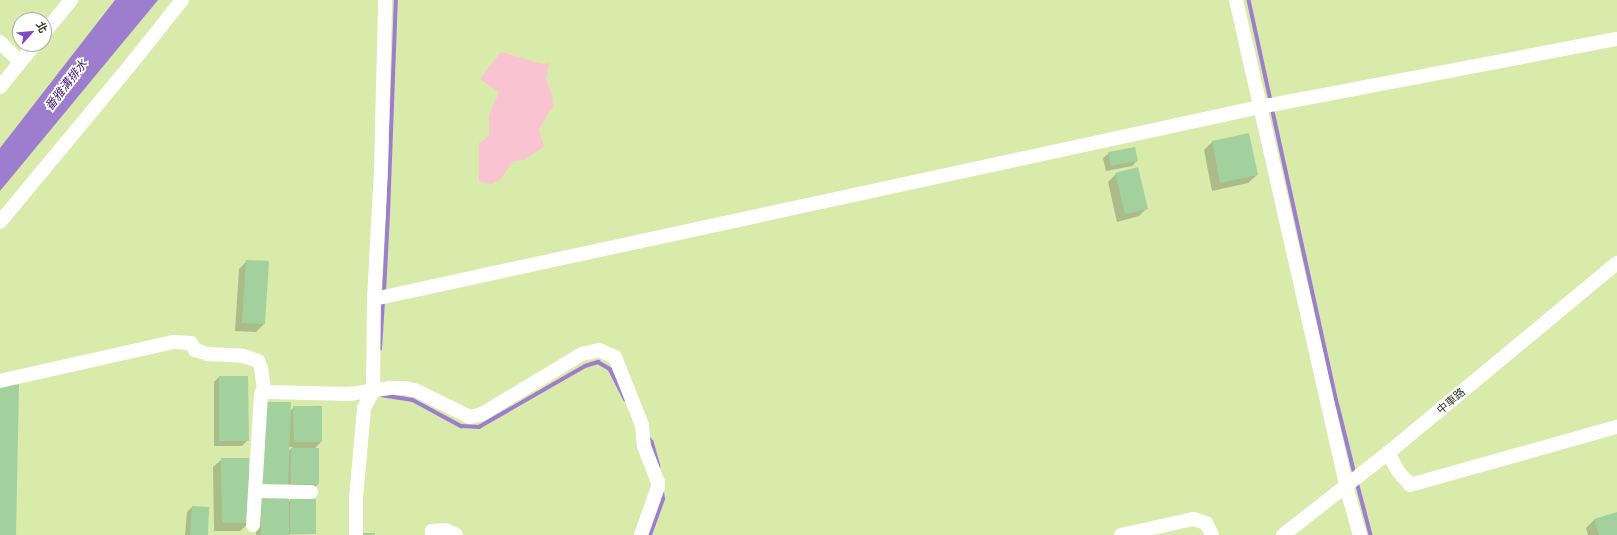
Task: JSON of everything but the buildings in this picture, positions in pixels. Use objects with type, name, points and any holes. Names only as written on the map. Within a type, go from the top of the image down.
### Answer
[{"type":"street","points":[[52,24],[72,0]]},
{"type":"street","points":[[0,222],[128,68],[182,0]]},
{"type":"street","points":[[356,535],[356,498],[364,408],[373,390],[374,299],[382,169],[385,0]]},
{"type":"street","points":[[1236,0],[1346,486],[1360,535]]},
{"type":"street","points":[[374,299],[1260,107],[1617,39]]},
{"type":"street","points":[[0,42],[20,62]]},
{"type":"street","points":[[0,87],[28,52]]},
{"type":"street","name":"中車路","points":[[1283,535],[1388,453],[1617,263]]},
{"type":"street","points":[[0,381],[173,342],[191,343],[195,350],[208,354],[243,356],[258,361],[261,368],[264,389],[261,394],[253,525]]},
{"type":"street","points":[[264,389],[267,392],[349,394],[390,388],[411,389],[470,417],[482,414],[582,354],[599,350],[615,357],[642,425],[644,446],[658,482],[658,487],[641,535]]},
{"type":"street","points":[[1388,453],[1398,471],[1410,485],[1617,427]]},
{"type":"street","points":[[255,491],[311,492]]},
{"type":"street","points":[[1121,535],[1193,518],[1206,523],[1212,535]]},
{"type":"street","points":[[432,535],[432,531],[444,530],[456,535]]},
{"type":"shaded area","points":[[501,52],[542,64],[549,63],[546,79],[552,96],[553,108],[548,113],[539,130],[544,146],[525,160],[513,161],[500,180],[491,184],[479,181],[479,143],[489,136],[489,115],[499,92],[480,79]]},
{"type":"water","name":"番雅溝排水","points":[[115,0],[158,0],[0,191],[0,148]]},
{"type":"waterway","points":[[384,293],[396,0]]},
{"type":"waterway","points":[[1249,0],[1271,101]]},
{"type":"waterway","points":[[1272,107],[1338,406],[1355,474]]},
{"type":"waterway","points":[[380,349],[383,301]]},
{"type":"waterway","points":[[381,395],[413,400],[461,426],[479,427],[585,366],[598,362],[610,369],[625,399]]},
{"type":"waterway","points":[[648,437],[652,442],[659,466]]},
{"type":"waterway","points":[[1357,482],[1371,535]]},
{"type":"waterway","points":[[650,535],[663,499],[662,492]]}]
